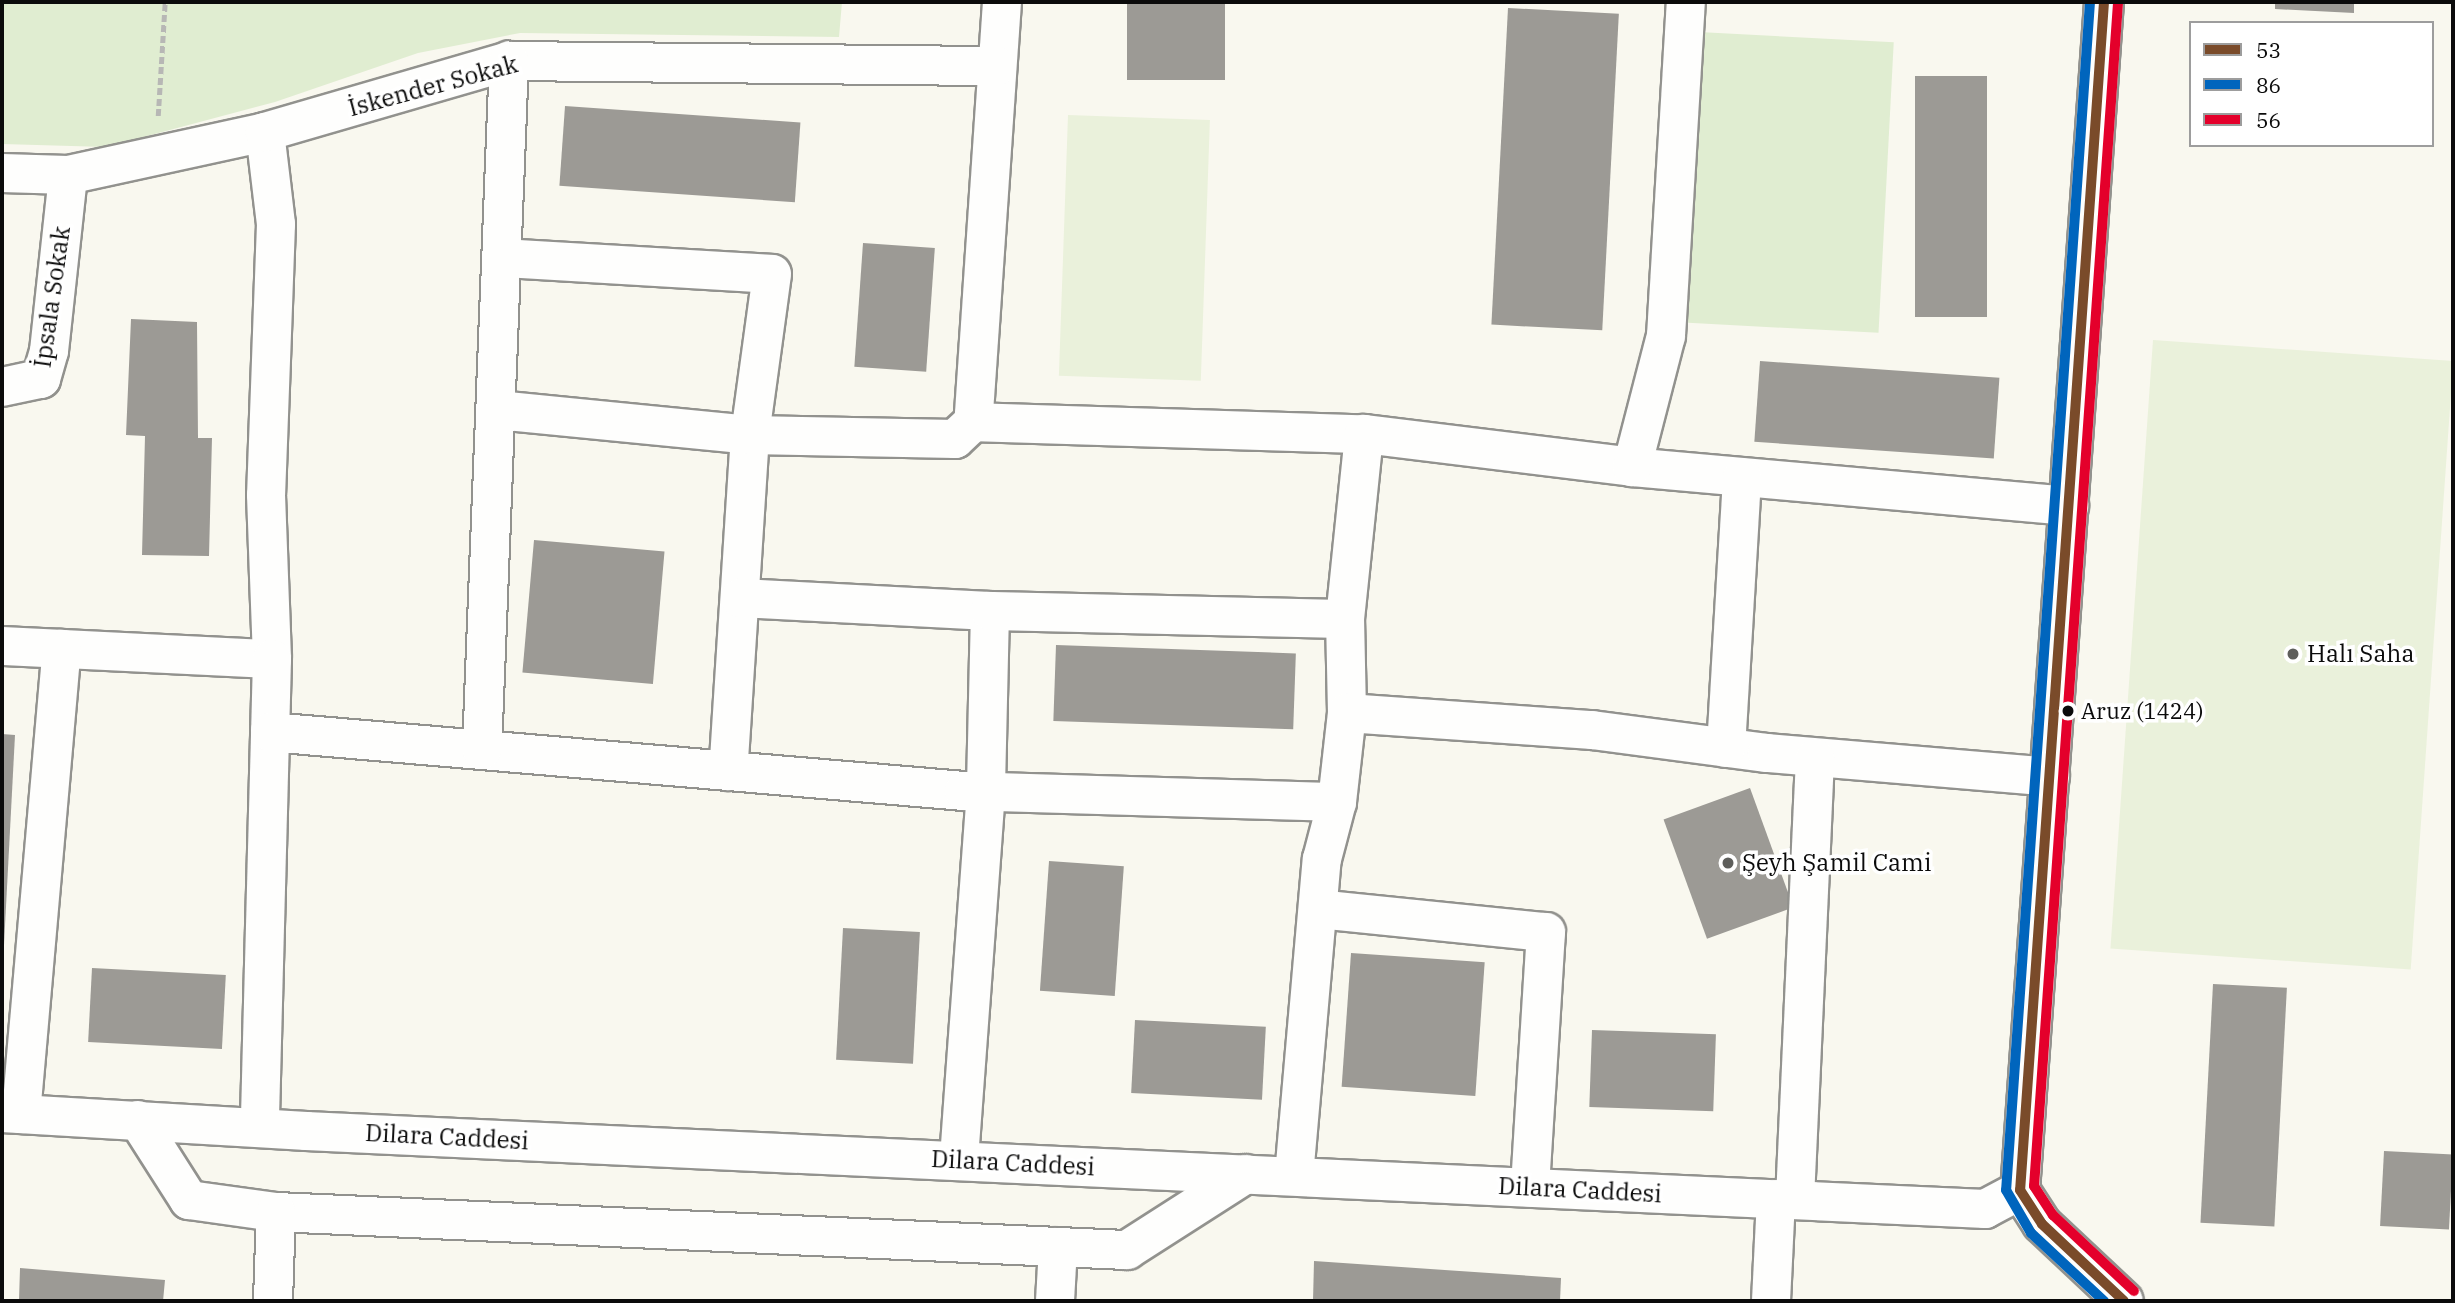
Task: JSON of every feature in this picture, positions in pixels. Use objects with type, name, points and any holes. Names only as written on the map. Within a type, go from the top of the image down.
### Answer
[{"type":"street","points":[[497,410],[750,436],[955,439],[973,422],[1002,2]]},
{"type":"street","points":[[1632,467],[1665,336],[1685,2]]},
{"type":"street","points":[[2104,2],[2020,1191],[2042,1224],[2124,1301]]},
{"type":"street","name":"İskender Sokak","points":[[2,173],[68,175],[265,132],[509,61],[998,66]]},
{"type":"street","points":[[482,750],[509,61]]},
{"type":"street","points":[[260,1128],[272,659],[266,495],[276,224],[265,132]]},
{"type":"street","name":"İpsala Sokak","points":[[2,387],[41,379],[49,351],[68,175]]},
{"type":"street","points":[[503,258],[772,274],[750,436],[729,771]]},
{"type":"street","points":[[973,422],[1364,434],[1632,467],[2069,506]]},
{"type":"street","points":[[1294,1176],[1322,859],[1337,802],[1347,713],[1345,619],[1364,434]]},
{"type":"street","points":[[1726,748],[1742,477]]},
{"type":"street","points":[[740,598],[990,611],[1345,619]]},
{"type":"street","points":[[958,1161],[986,791],[990,611]]},
{"type":"street","points":[[2,646],[272,659]]},
{"type":"street","points":[[11,1114],[62,649]]},
{"type":"street","points":[[1347,713],[1592,730],[1815,758],[2050,776]]},
{"type":"street","points":[[270,732],[986,791],[1337,802]]},
{"type":"street","points":[[1771,1301],[1786,1199],[1815,758]]},
{"type":"street","points":[[1318,909],[1546,932],[1530,1187]]},
{"type":"street","name":"Dilara Caddesi","points":[[11,1114],[1985,1209],[2020,1191]]},
{"type":"street","points":[[138,1121],[189,1200],[276,1212],[1127,1250],[1246,1174]]},
{"type":"street","points":[[273,1301],[276,1212]]},
{"type":"street","points":[[1055,1301],[1058,1247]]},
{"type":"path","points":[[156,156],[165,2]]},
{"type":"green space","points":[[2,2],[842,2],[839,37],[520,33],[418,53],[275,102],[106,147],[2,144]]},
{"type":"green space","points":[[1699,32],[1894,42],[1879,333],[1684,323]]},
{"type":"green space","points":[[1068,115],[1210,120],[1201,381],[1059,376]]},
{"type":"green space","name":"Halı Saha","points":[[2153,340],[2453,361],[2411,970],[2110,949]]},
{"type":"building","points":[[1127,2],[1225,2],[1225,80],[1127,80]]},
{"type":"building","points":[[2275,2],[2354,2],[2354,13],[2275,9]]},
{"type":"building","points":[[1508,8],[1619,14],[1602,330],[1491,325]]},
{"type":"building","points":[[1915,76],[1987,76],[1987,317],[1915,317]]},
{"type":"building","points":[[565,106],[800,122],[795,202],[559,186]]},
{"type":"building","points":[[863,243],[935,248],[926,372],[854,367]]},
{"type":"building","points":[[131,319],[197,322],[198,438],[212,438],[209,556],[142,555],[145,436],[126,435]]},
{"type":"building","points":[[1760,361],[1999,378],[1994,459],[1754,442]]},
{"type":"building","points":[[534,540],[665,551],[653,684],[522,672]]},
{"type":"building","points":[[1056,645],[1296,653],[1293,729],[1053,721]]},
{"type":"building","points":[[2,734],[15,735],[4,945],[2,945]]},
{"type":"building","name":"Şeyh Şamil Cami","points":[[1750,788],[1793,907],[1707,939],[1664,819]]},
{"type":"building","points":[[1049,861],[1124,866],[1115,996],[1040,991]]},
{"type":"building","points":[[843,928],[920,932],[913,1064],[836,1060]]},
{"type":"building","points":[[1351,953],[1485,962],[1475,1096],[1342,1087]]},
{"type":"building","points":[[92,968],[226,975],[222,1049],[88,1042]]},
{"type":"building","points":[[2213,984],[2287,988],[2274,1227],[2200,1223]]},
{"type":"building","points":[[1135,1020],[1266,1027],[1262,1100],[1131,1093]]},
{"type":"building","points":[[1592,1030],[1716,1034],[1713,1111],[1589,1107]]},
{"type":"building","points":[[2384,1151],[2453,1155],[2449,1230],[2380,1226]]},
{"type":"building","points":[[1314,1261],[1561,1278],[1560,1301],[1313,1301]]},
{"type":"building","points":[[20,1268],[165,1280],[163,1301],[19,1301]]},
{"type":"transit line","name":"86","points":[[2090,2],[2006,1190],[2031,1233],[2104,1301]]},
{"type":"transit line","name":"53","points":[[2104,2],[2020,1190],[2042,1224],[2124,1301]]},
{"type":"transit line","name":"56","points":[[2118,3],[2034,1186],[2053,1215],[2134,1291]]},
{"type":"place","name":"Halı Saha","points":[[2293,654]]},
{"type":"place","name":"Aruz (1424)","points":[[2068,711]]},
{"type":"place","name":"Şeyh Şamil Cami","points":[[1728,863]]}]
